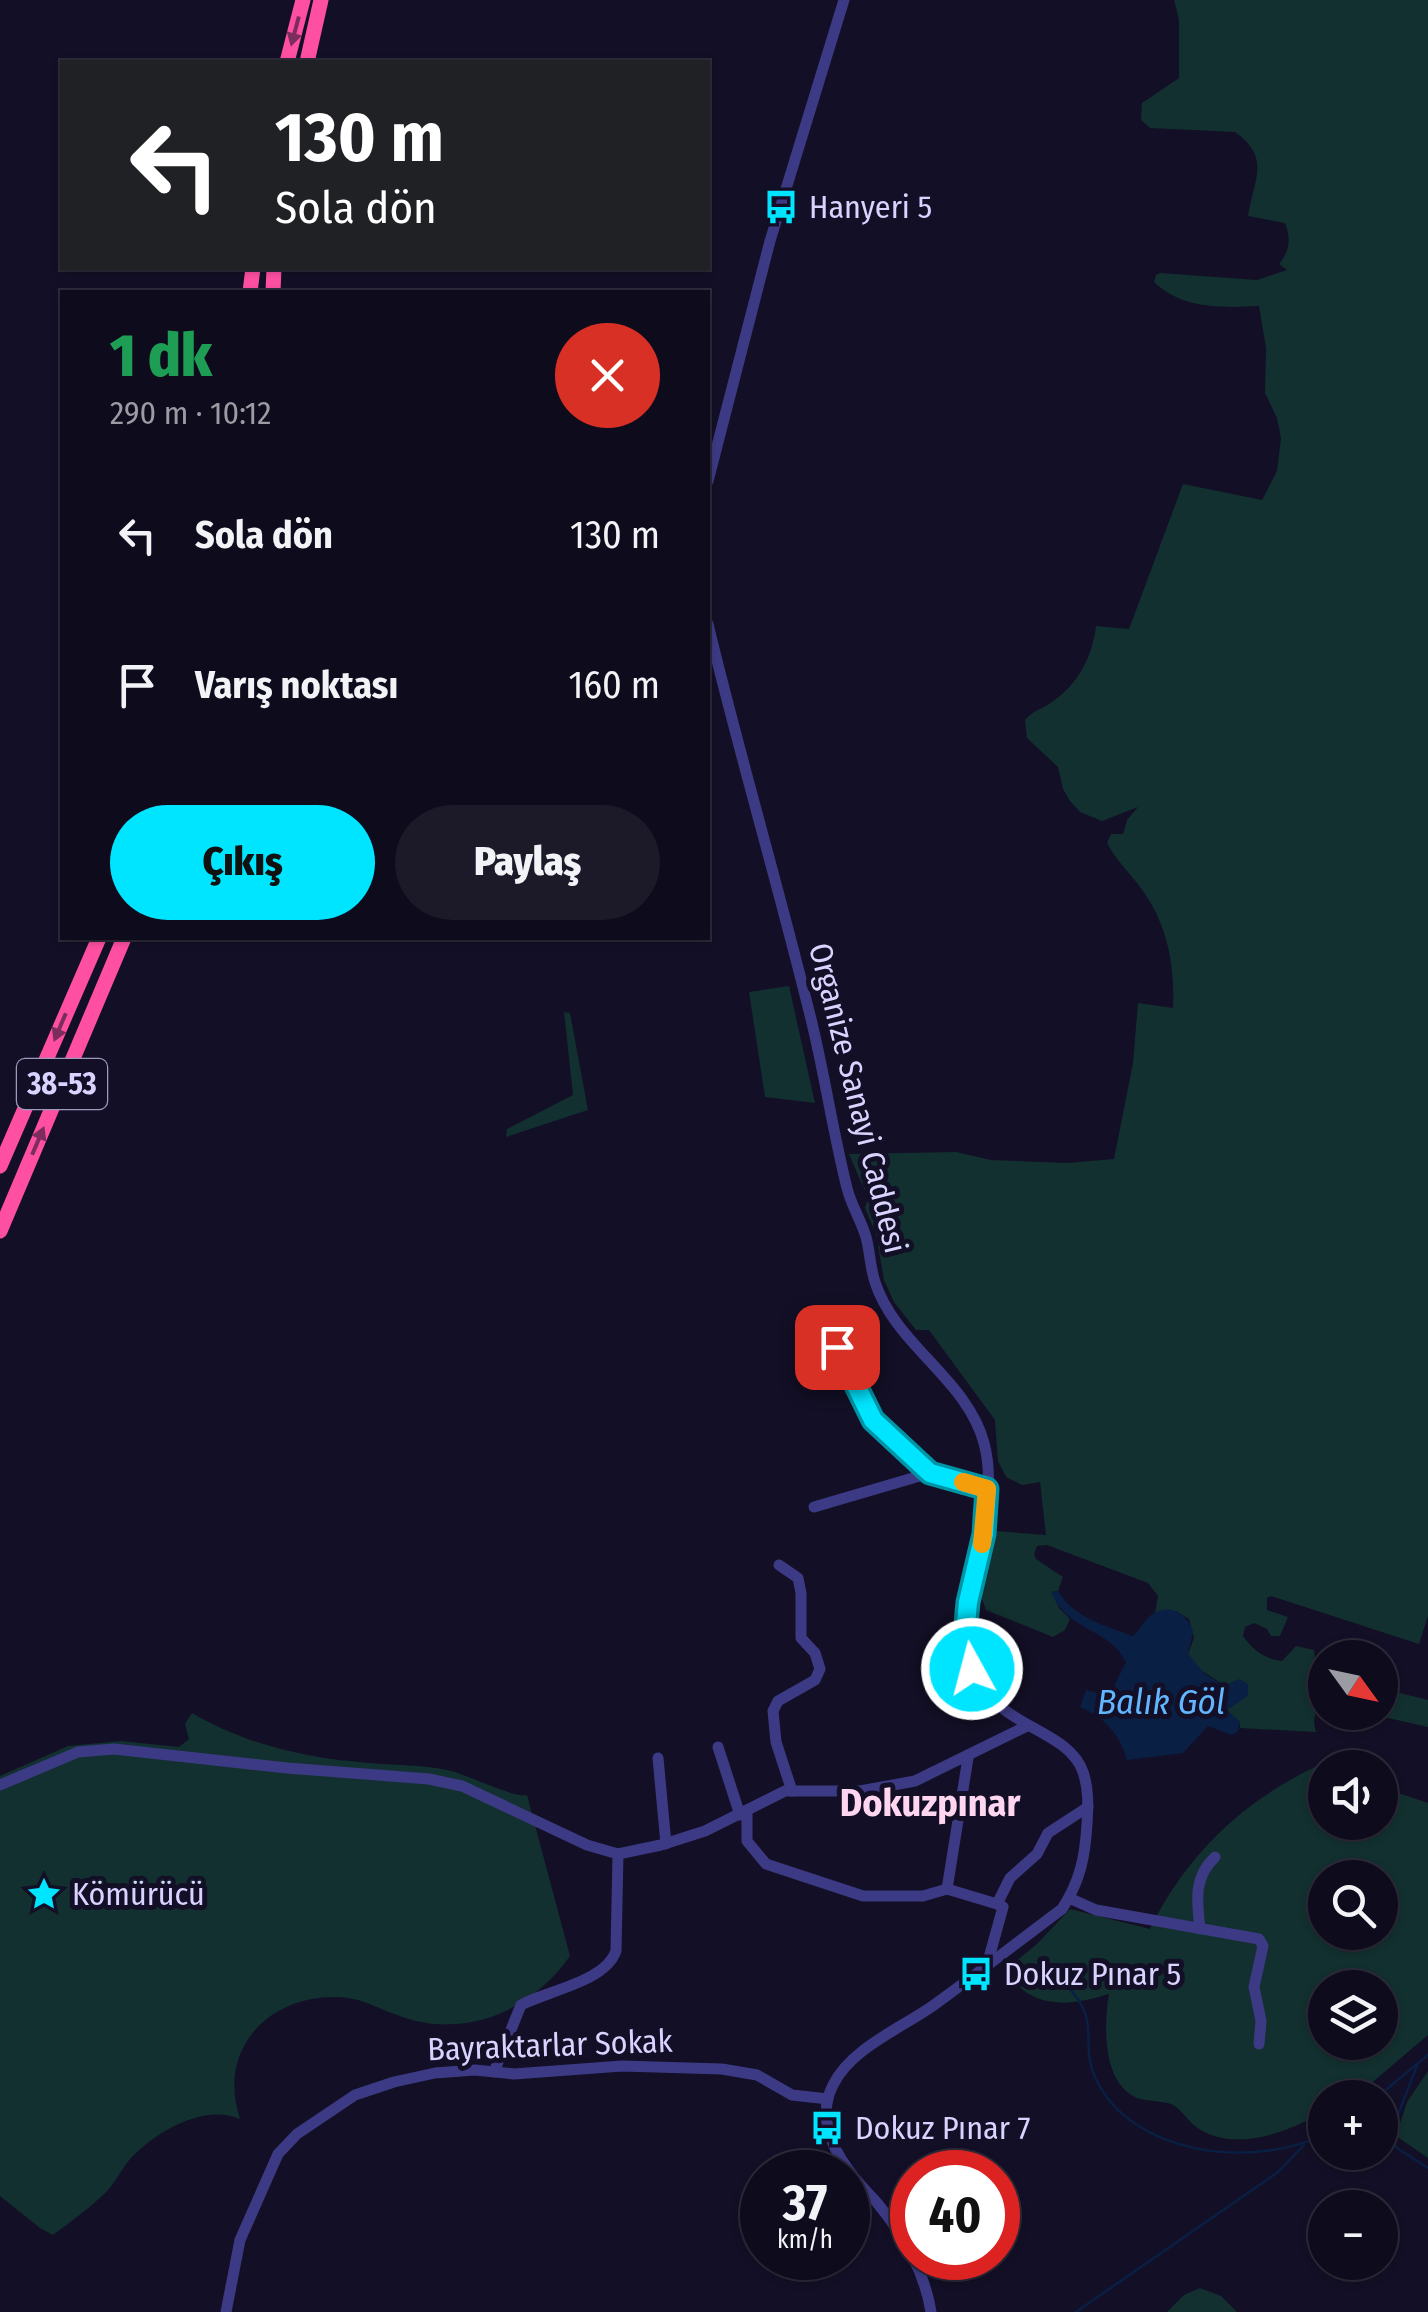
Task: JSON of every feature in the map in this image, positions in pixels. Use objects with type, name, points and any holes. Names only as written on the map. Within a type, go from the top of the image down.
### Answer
[{"type":"highway","points":[[288,60],[303,0]]},
{"type":"highway","points":[[307,60],[321,0]]},
{"type":"highway","name":"38-53","points":[[0,1166],[98,940]]},
{"type":"highway","name":"38-53","points":[[0,1231],[123,940]]},
{"type":"street","points":[[710,472],[770,242],[844,0]]},
{"type":"street","name":"Organize Sanayi Caddesi","points":[[710,632],[810,1014],[848,1193],[866,1236],[875,1282],[888,1311],[970,1414],[983,1438],[989,1465],[984,1534],[968,1602],[965,1636],[972,1669],[988,1696],[1013,1719],[1056,1741],[1078,1762],[1088,1806],[1084,1863],[1062,1909],[854,2058],[841,2071],[828,2099]]},
{"type":"street","points":[[837,1347],[862,1394],[867,1412],[930,1473],[987,1489]]},
{"type":"street","points":[[814,1507],[930,1473]]},
{"type":"street","points":[[780,1565],[798,1578],[800,1638],[815,1654],[820,1669],[815,1680],[778,1701],[773,1711],[776,1742],[792,1790]]},
{"type":"street","points":[[0,1785],[78,1752],[114,1749],[429,1779],[462,1786],[587,1845],[618,1854],[666,1844],[792,1790],[860,1792],[916,1781],[1027,1726]]},
{"type":"street","points":[[718,1747],[743,1813],[748,1841],[766,1864],[863,1896],[923,1896],[947,1889],[997,1904],[1003,1907],[987,1966]]},
{"type":"street","points":[[658,1758],[666,1844]]},
{"type":"street","points":[[947,1889],[968,1758]]},
{"type":"street","points":[[997,1904],[1010,1878],[1037,1854],[1048,1833],[1088,1806]]},
{"type":"street","points":[[494,2072],[520,2006],[598,1974],[612,1961],[616,1951],[618,1854]]},
{"type":"street","points":[[1200,1929],[1196,1890],[1206,1866],[1215,1857]]},
{"type":"street","points":[[1069,1898],[1096,1910],[1251,1935],[1262,1942],[1254,1988],[1261,2021],[1259,2044]]},
{"type":"street","name":"Bayraktarlar Sokak","points":[[226,2312],[240,2240],[278,2154],[297,2134],[355,2095],[434,2073],[514,2074],[622,2066],[722,2069],[757,2075],[792,2095],[828,2099]]},
{"type":"street","points":[[828,2099],[827,2128],[833,2149],[904,2239],[928,2294],[931,2312]]},
{"type":"green space","points":[[1174,0],[1428,0],[1428,1616],[1419,1644],[1271,1596],[1267,1598],[1267,1610],[1288,1617],[1280,1636],[1271,1636],[1267,1629],[1254,1623],[1245,1627],[1243,1636],[1260,1653],[1276,1660],[1282,1661],[1296,1646],[1308,1649],[1308,1730],[1316,1732],[1240,1728],[1240,1722],[1227,1711],[1225,1686],[1198,1668],[1188,1654],[1194,1638],[1189,1619],[1176,1611],[1155,1613],[1158,1596],[1148,1583],[1047,1545],[1037,1546],[1034,1554],[1063,1577],[1058,1591],[1052,1592],[1059,1608],[1070,1619],[1065,1630],[1053,1637],[986,1610],[978,1589],[995,1531],[1046,1535],[1040,1482],[1022,1485],[1006,1477],[998,1461],[995,1420],[929,1330],[916,1330],[894,1302],[884,1280],[876,1234],[865,1208],[868,1198],[849,1154],[956,1152],[991,1160],[1067,1163],[1114,1159],[1133,1063],[1138,1003],[1173,1008],[1171,960],[1163,929],[1149,900],[1107,843],[1111,834],[1123,834],[1127,820],[1138,807],[1102,821],[1080,812],[1063,789],[1058,767],[1027,738],[1025,720],[1061,695],[1076,678],[1091,649],[1096,626],[1129,629],[1183,484],[1262,500],[1277,471],[1281,438],[1265,393],[1266,348],[1259,306],[1190,302],[1154,282],[1160,273],[1257,280],[1287,270],[1279,264],[1288,244],[1285,223],[1248,216],[1257,161],[1246,142],[1235,132],[1150,128],[1141,120],[1142,103],[1179,78],[1179,20]]},
{"type":"green space","points":[[789,986],[815,1103],[765,1097],[749,992]]},
{"type":"green space","points":[[564,1012],[570,1013],[588,1110],[506,1137],[507,1129],[573,1095]]},
{"type":"green space","points":[[1398,1692],[1428,1700],[1428,1727],[1398,1720]]},
{"type":"green space","points":[[192,1713],[234,1734],[278,1748],[346,1761],[447,1770],[527,1795],[570,1956],[547,1982],[520,2003],[473,2022],[420,2022],[367,2003],[335,1997],[286,2007],[259,2026],[239,2057],[234,2087],[240,2119],[211,2115],[166,2130],[130,2159],[102,2196],[53,2235],[0,2196],[0,1776],[68,1746],[121,1741],[179,1747],[189,1739],[185,1724]]},
{"type":"green space","points":[[1308,1771],[1308,1840],[1398,1840],[1398,1793],[1428,1803],[1428,2035],[1375,2080],[1308,2080],[1308,2120],[1263,2137],[1230,2139],[1199,2129],[1171,2104],[1137,2098],[1123,2088],[1110,2064],[1106,2020],[1109,1994],[1065,2003],[1038,1999],[1015,1983],[1005,1970],[1070,1909],[1150,1929],[1164,1902],[1199,1854],[1241,1813]]},
{"type":"green space","points":[[1428,2071],[1428,2158],[1398,2137],[1407,2102]]},
{"type":"green space","points":[[1200,2288],[1221,2296],[1237,2312],[1167,2312],[1184,2295]]},
{"type":"water","name":"Balık Göl","points":[[1058,1591],[1082,1614],[1133,1636],[1158,1611],[1171,1610],[1182,1615],[1193,1632],[1188,1654],[1205,1674],[1224,1686],[1239,1679],[1248,1684],[1248,1696],[1227,1710],[1240,1722],[1238,1731],[1232,1735],[1208,1726],[1183,1753],[1127,1760],[1110,1728],[1080,1707],[1086,1690],[1109,1696],[1126,1662],[1109,1642],[1067,1615],[1051,1592]]},
{"type":"waterway","points":[[1066,1985],[1084,2010],[1095,2077],[1112,2104],[1136,2125],[1197,2149],[1265,2151],[1308,2140]]},
{"type":"waterway","points":[[1398,2080],[1428,2055]]},
{"type":"waterway","points":[[1418,2063],[1390,2135],[1397,2148],[1428,2168]]},
{"type":"waterway","points":[[1076,2312],[1278,2172],[1304,2145]]},
{"type":"slow traffic","points":[[963,1482],[987,1489],[982,1544]]},
{"type":"place","name":"Hanyeri 5","points":[[781,207]]},
{"type":"place","name":"Kömürücü","points":[[44,1894]]},
{"type":"place","name":"Dokuz Pınar 5","points":[[976,1974]]},
{"type":"place","name":"Dokuz Pınar 7","points":[[827,2128]]},
{"type":"district","name":"Dokuzpınar","points":[[930,1803]]},
{"type":"route","points":[[837,1347],[873,1420],[930,1473],[987,1489],[984,1534],[968,1602],[965,1636],[972,1669]]}]
